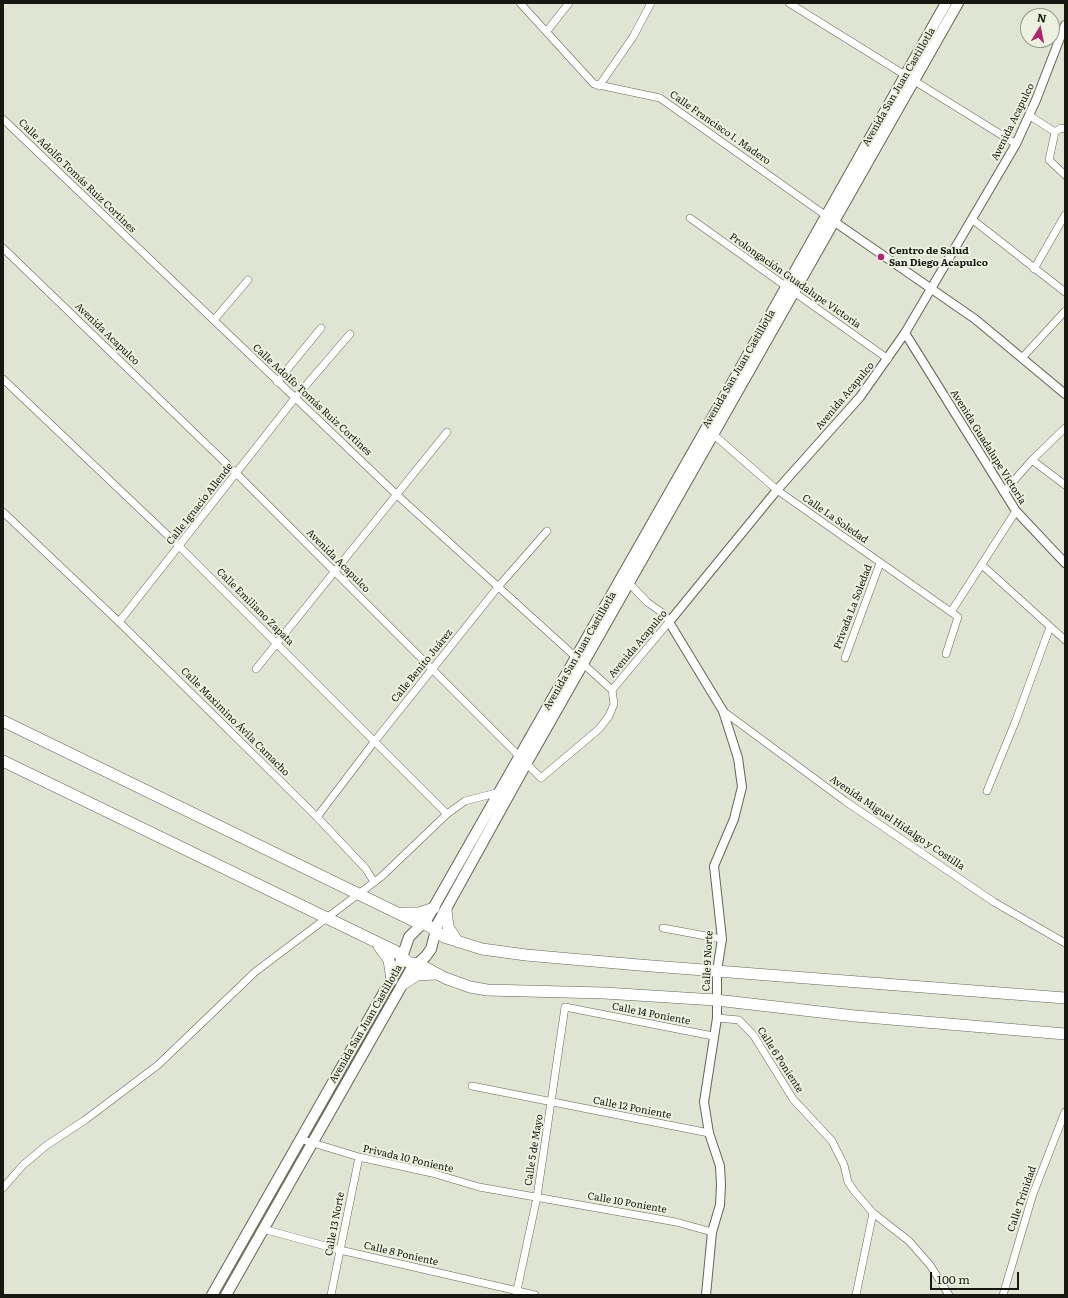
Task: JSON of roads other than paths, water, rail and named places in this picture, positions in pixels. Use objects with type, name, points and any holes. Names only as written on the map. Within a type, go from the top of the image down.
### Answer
[{"type":"highway","points":[[3,721],[423,925],[430,926],[435,932],[444,937],[482,949],[503,953],[717,971],[1065,998]]},
{"type":"highway","points":[[3,761],[378,944],[403,957],[408,962],[424,966],[436,974],[470,987],[487,990],[596,993],[716,1000],[855,1016],[1065,1034]]},
{"type":"highway","points":[[390,909],[402,913],[414,914],[434,908]]},
{"type":"highway","points":[[446,909],[448,927],[458,942]]},
{"type":"highway","points":[[378,944],[389,960],[392,980]]},
{"type":"highway","points":[[403,984],[416,975],[436,974]]},
{"type":"main road","name":"Avenida San Juan Castillotla","points":[[579,662],[629,583],[794,293],[910,77],[946,3]]},
{"type":"main road","name":"Avenida San Juan Castillotla","points":[[226,1295],[411,969],[426,956],[431,949],[435,932],[446,909],[523,760],[579,662],[825,215],[910,77],[958,3]]},
{"type":"main road","name":"Avenida San Juan Castillotla","points":[[212,1295],[392,980],[403,957],[409,937],[423,925],[434,908],[500,792],[523,760]]},
{"type":"street","points":[[520,3],[590,80],[599,86],[633,37],[651,3]]},
{"type":"street","points":[[547,31],[568,3]]},
{"type":"street","points":[[789,3],[1016,144]]},
{"type":"street","name":"Avenida Acapulco","points":[[3,248],[236,473],[541,778],[599,729],[609,716],[614,704],[612,690],[778,490],[860,397],[888,359],[932,290],[1016,144],[1030,116],[1065,25]]},
{"type":"street","name":"Calle Francisco I. Madero","points":[[599,86],[643,93],[660,98],[975,319],[1065,394]]},
{"type":"street","points":[[1030,116],[1055,132]]},
{"type":"street","name":"Calle Adolfo Tomás Ruiz Cortines","points":[[3,119],[397,495],[579,662],[612,690]]},
{"type":"street","points":[[1065,129],[1061,128],[1055,132],[1049,160],[1065,175]]},
{"type":"street","points":[[1034,269],[1065,215]]},
{"type":"street","name":"Prolongación Guadalupe Victoria","points":[[690,218],[888,359]]},
{"type":"street","points":[[973,220],[1065,292]]},
{"type":"street","points":[[214,320],[248,280]]},
{"type":"street","points":[[1022,358],[1065,311]]},
{"type":"street","points":[[277,382],[321,328]]},
{"type":"street","name":"Calle Ignacio Allende","points":[[119,622],[180,547],[295,398],[350,334]]},
{"type":"street","name":"Avenida Guadalupe Victoria","points":[[905,334],[1016,511],[1065,563]]},
{"type":"street","name":"Calle Emiliano Zapata","points":[[3,379],[180,547],[447,814]]},
{"type":"street","points":[[1004,492],[1032,460],[1065,428]]},
{"type":"street","points":[[256,669],[447,432]]},
{"type":"street","name":"Calle La Soledad","points":[[713,434],[778,490],[951,612]]},
{"type":"street","points":[[1032,460],[1065,485]]},
{"type":"street","points":[[946,654],[958,618],[951,612],[1016,511]]},
{"type":"street","name":"Calle Maximino Ávila Camacho","points":[[3,512],[119,622],[317,817],[366,868],[374,882]]},
{"type":"street","name":"Calle Benito Juárez","points":[[317,817],[374,742],[498,587],[547,531]]},
{"type":"street","name":"Privada La Soledad","points":[[845,658],[880,563]]},
{"type":"street","points":[[982,565],[1065,640]]},
{"type":"street","points":[[629,583],[647,602],[664,614],[669,622]]},
{"type":"street","name":"Calle 9 Norte","points":[[669,622],[724,711],[738,758],[742,787],[734,819],[714,866],[722,940],[717,971],[717,1018],[704,1102],[709,1133],[720,1166],[720,1205],[712,1232],[706,1295]]},
{"type":"street","points":[[987,791],[1016,720],[1050,627]]},
{"type":"street","name":"Avenida Miguel Hidalgo y Costilla","points":[[724,711],[845,801],[994,902],[1065,943]]},
{"type":"street","points":[[3,1188],[23,1165],[41,1150],[158,1065],[255,972],[324,918],[374,882],[447,814],[465,801],[500,792]]},
{"type":"street","points":[[663,928],[722,940]]},
{"type":"street","name":"Calle 14 Poniente","points":[[565,1007],[713,1036]]},
{"type":"street","name":"Calle 5 de Mayo","points":[[516,1293],[536,1197],[552,1103],[565,1007]]},
{"type":"street","name":"Calle 6 Poniente","points":[[717,1018],[739,1020],[754,1036],[793,1099],[832,1141],[844,1165],[848,1182],[873,1213],[909,1241],[930,1265],[949,1295]]},
{"type":"street","name":"Calle 12 Poniente","points":[[472,1086],[709,1133]]},
{"type":"street","name":"Calle Trinidad","points":[[1003,1295],[1033,1194],[1065,1112]]},
{"type":"street","name":"Privada 10 Poniente","points":[[300,1140],[313,1142],[359,1157],[432,1173],[479,1188],[536,1197]]},
{"type":"street","name":"Calle 13 Norte","points":[[331,1295],[359,1157]]},
{"type":"street","name":"Calle 10 Poniente","points":[[536,1197],[676,1222],[712,1232]]},
{"type":"street","points":[[856,1295],[873,1213]]},
{"type":"street","name":"Calle 8 Poniente","points":[[263,1229],[340,1250],[516,1293],[535,1295]]},
{"type":"place","name":"Centro de Salud San Diego Acapulco","points":[[881,257]]}]
